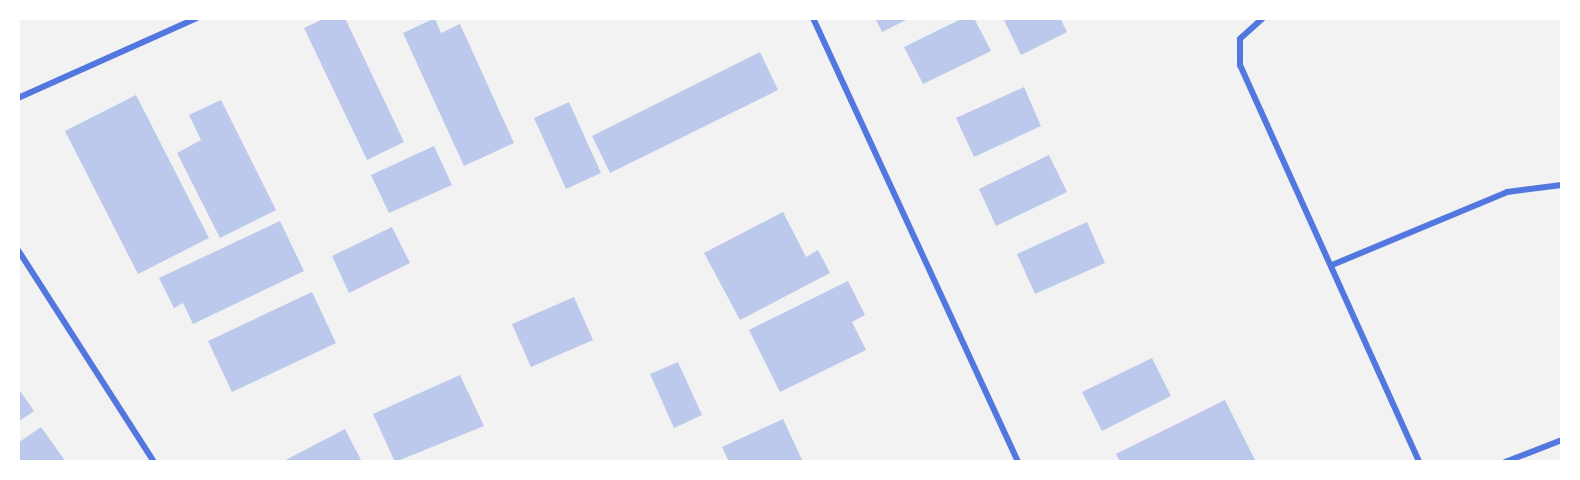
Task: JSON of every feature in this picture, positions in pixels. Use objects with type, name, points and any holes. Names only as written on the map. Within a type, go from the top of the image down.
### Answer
[{"type":"street","points":[[18,98],[197,18]]},
{"type":"street","points":[[813,18],[1018,462]]},
{"type":"street","points":[[1263,18],[1240,39],[1240,65],[1419,462]]},
{"type":"street","points":[[1332,265],[1507,192],[1562,185]]},
{"type":"street","points":[[18,250],[154,462]]},
{"type":"street","points":[[1505,462],[1562,440]]},
{"type":"building","points":[[325,18],[345,18],[404,142],[367,160],[304,28]]},
{"type":"building","points":[[435,18],[441,33],[460,24],[514,143],[464,166],[403,33]]},
{"type":"building","points":[[875,18],[910,18],[882,32]]},
{"type":"building","points":[[963,18],[974,18],[991,51],[923,84],[904,47]]},
{"type":"building","points":[[1003,18],[1060,18],[1067,32],[1021,55]]},
{"type":"building","points":[[760,52],[778,90],[610,173],[592,136]]},
{"type":"building","points":[[1024,87],[1041,126],[974,157],[956,118]]},
{"type":"building","points":[[136,95],[209,238],[138,274],[65,131]]},
{"type":"building","points":[[221,100],[276,210],[220,238],[177,153],[201,140],[189,115]]},
{"type":"building","points":[[569,102],[601,173],[566,189],[534,118]]},
{"type":"building","points":[[434,146],[452,185],[389,213],[371,175]]},
{"type":"building","points":[[1049,155],[1067,192],[996,226],[979,189]]},
{"type":"building","points":[[783,212],[806,257],[818,250],[830,273],[740,320],[704,253]]},
{"type":"building","points":[[280,221],[304,271],[193,324],[183,303],[174,308],[159,278]]},
{"type":"building","points":[[1087,222],[1105,263],[1035,294],[1017,254]]},
{"type":"building","points":[[392,227],[410,263],[349,293],[332,256]]},
{"type":"building","points":[[848,281],[865,315],[852,322],[866,350],[780,392],[749,330]]},
{"type":"building","points":[[312,292],[336,343],[232,392],[208,341]]},
{"type":"building","points":[[574,297],[593,340],[531,367],[512,324]]},
{"type":"building","points":[[1152,358],[1171,396],[1102,431],[1082,392]]},
{"type":"building","points":[[678,362],[702,415],[674,428],[650,374]]},
{"type":"building","points":[[460,375],[484,426],[395,462],[373,414]]},
{"type":"building","points":[[18,388],[34,411],[18,422]]},
{"type":"building","points":[[1225,400],[1256,462],[1120,462],[1116,454]]},
{"type":"building","points":[[783,419],[803,462],[729,462],[722,447]]},
{"type":"building","points":[[41,427],[66,462],[18,462],[18,443]]},
{"type":"building","points":[[345,429],[362,462],[282,462]]}]
